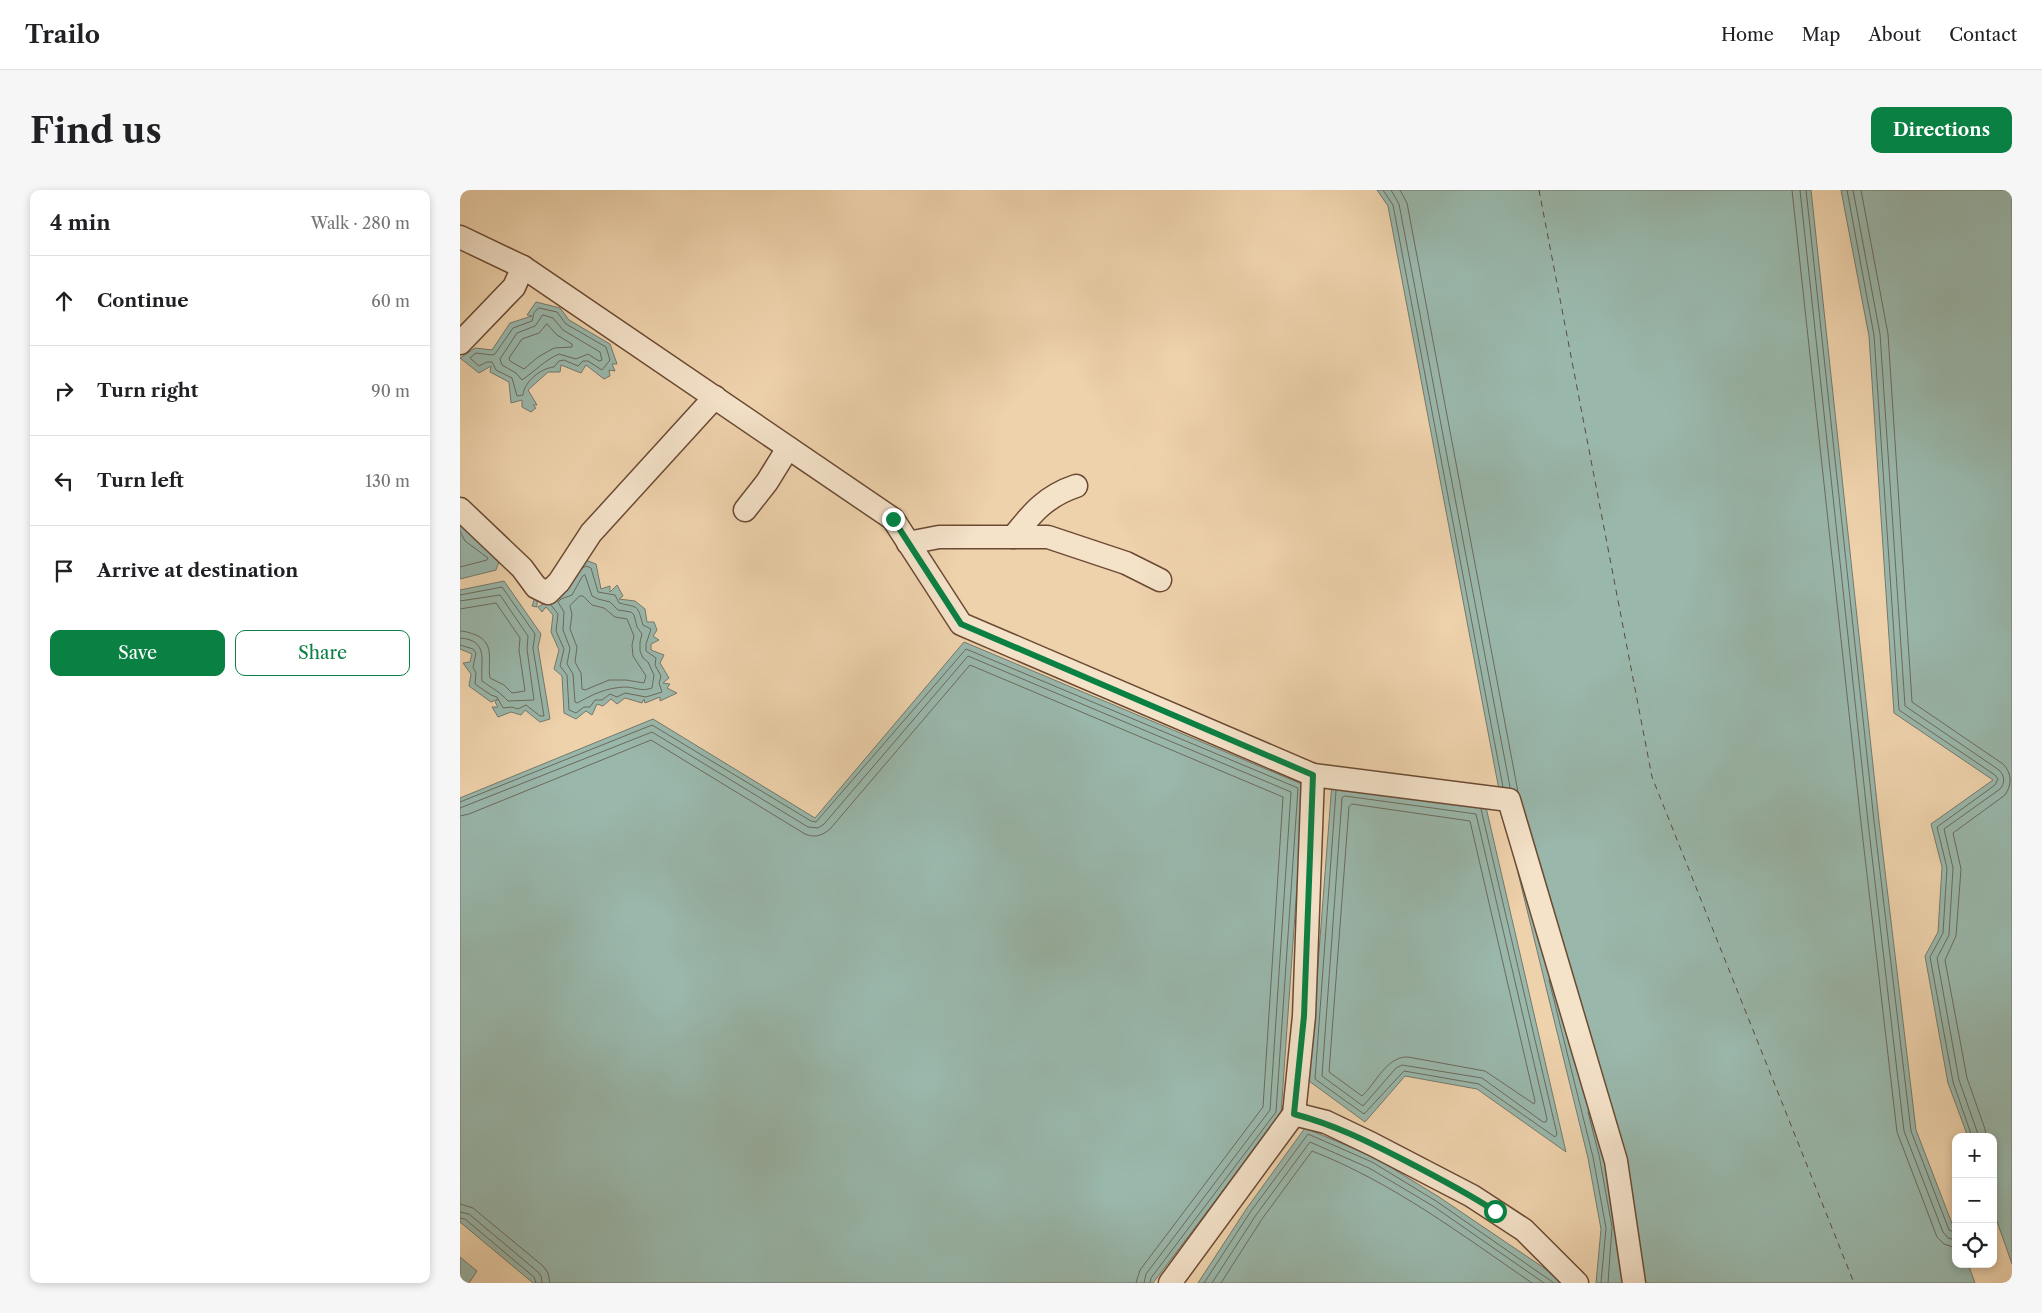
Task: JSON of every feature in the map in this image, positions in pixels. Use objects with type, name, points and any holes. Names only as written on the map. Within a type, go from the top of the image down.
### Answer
[{"type":"street","points":[[460,237],[523,267],[893,519],[961,624],[1313,775],[1509,800],[1616,1161],[1634,1283]]},
{"type":"street","points":[[460,343],[514,287],[523,267]]},
{"type":"street","points":[[460,509],[522,568],[536,587],[548,593],[559,582],[591,533],[715,397]]},
{"type":"street","points":[[745,510],[767,482],[788,448]]},
{"type":"street","points":[[1013,537],[1044,502],[1062,491],[1076,486]]},
{"type":"street","points":[[908,542],[939,537],[1048,537],[1126,563],[1160,580]]},
{"type":"street","points":[[1170,1283],[1294,1114],[1304,1016],[1313,775]]},
{"type":"street","points":[[1294,1114],[1326,1122],[1472,1196],[1524,1230],[1577,1283]]},
{"type":"water","points":[[1377,190],[1811,190],[1879,821],[1916,1130],[1952,1224],[1952,1268],[1969,1268],[1975,1283],[1596,1283],[1601,1229],[1588,1158],[1504,816],[1388,206]]},
{"type":"water","points":[[1841,190],[2012,190],[2012,1264],[1997,1221],[1997,1133],[1967,1133],[1948,1083],[1925,956],[1938,932],[1942,867],[1931,824],[1993,780],[1894,713],[1869,336]]},
{"type":"water","points":[[536,302],[560,308],[569,320],[610,344],[617,364],[612,364],[615,371],[609,370],[610,376],[604,379],[586,365],[581,373],[561,365],[560,372],[548,372],[528,390],[537,405],[533,405],[536,408],[531,412],[522,407],[522,400],[511,403],[509,382],[490,372],[491,366],[479,373],[460,358],[475,348],[492,350],[510,323],[532,316],[527,315]]},
{"type":"water","points":[[460,516],[503,551],[496,570],[460,579]]},
{"type":"water","points":[[583,559],[596,564],[601,589],[610,586],[610,592],[617,585],[623,596],[619,599],[635,601],[645,609],[647,622],[654,622],[657,630],[653,636],[659,640],[651,644],[651,650],[664,655],[660,663],[669,678],[663,683],[670,684],[667,688],[677,693],[660,701],[660,697],[645,703],[644,699],[642,703],[625,698],[617,704],[611,699],[603,706],[597,704],[592,715],[586,711],[576,719],[564,713],[562,676],[554,669],[559,650],[551,632],[553,615],[546,607],[542,612],[538,607],[549,600],[537,600],[537,607],[532,606],[535,597]]},
{"type":"water","points":[[504,581],[541,634],[538,647],[550,719],[540,722],[525,710],[521,715],[511,712],[498,717],[492,707],[498,707],[495,702],[498,699],[491,702],[469,686],[471,674],[463,663],[470,662],[472,654],[460,649],[460,590]]},
{"type":"water","points":[[964,642],[1304,785],[1281,1114],[1153,1283],[533,1283],[460,1222],[460,798],[653,719],[815,818]]},
{"type":"water","points":[[1332,783],[1485,803],[1566,1152],[1477,1089],[1405,1076],[1365,1122],[1309,1081]]},
{"type":"water","points":[[1305,1128],[1374,1157],[1439,1197],[1544,1268],[1562,1283],[1198,1283],[1247,1208]]},
{"type":"water","points":[[460,1257],[477,1271],[469,1283],[460,1283]]},
{"type":"ferry route","points":[[1539,190],[1652,777],[1854,1283]]},
{"type":"route","points":[[893,519],[961,624],[1313,775],[1304,1016],[1294,1114],[1326,1122],[1372,1144],[1472,1196],[1495,1211]]}]
